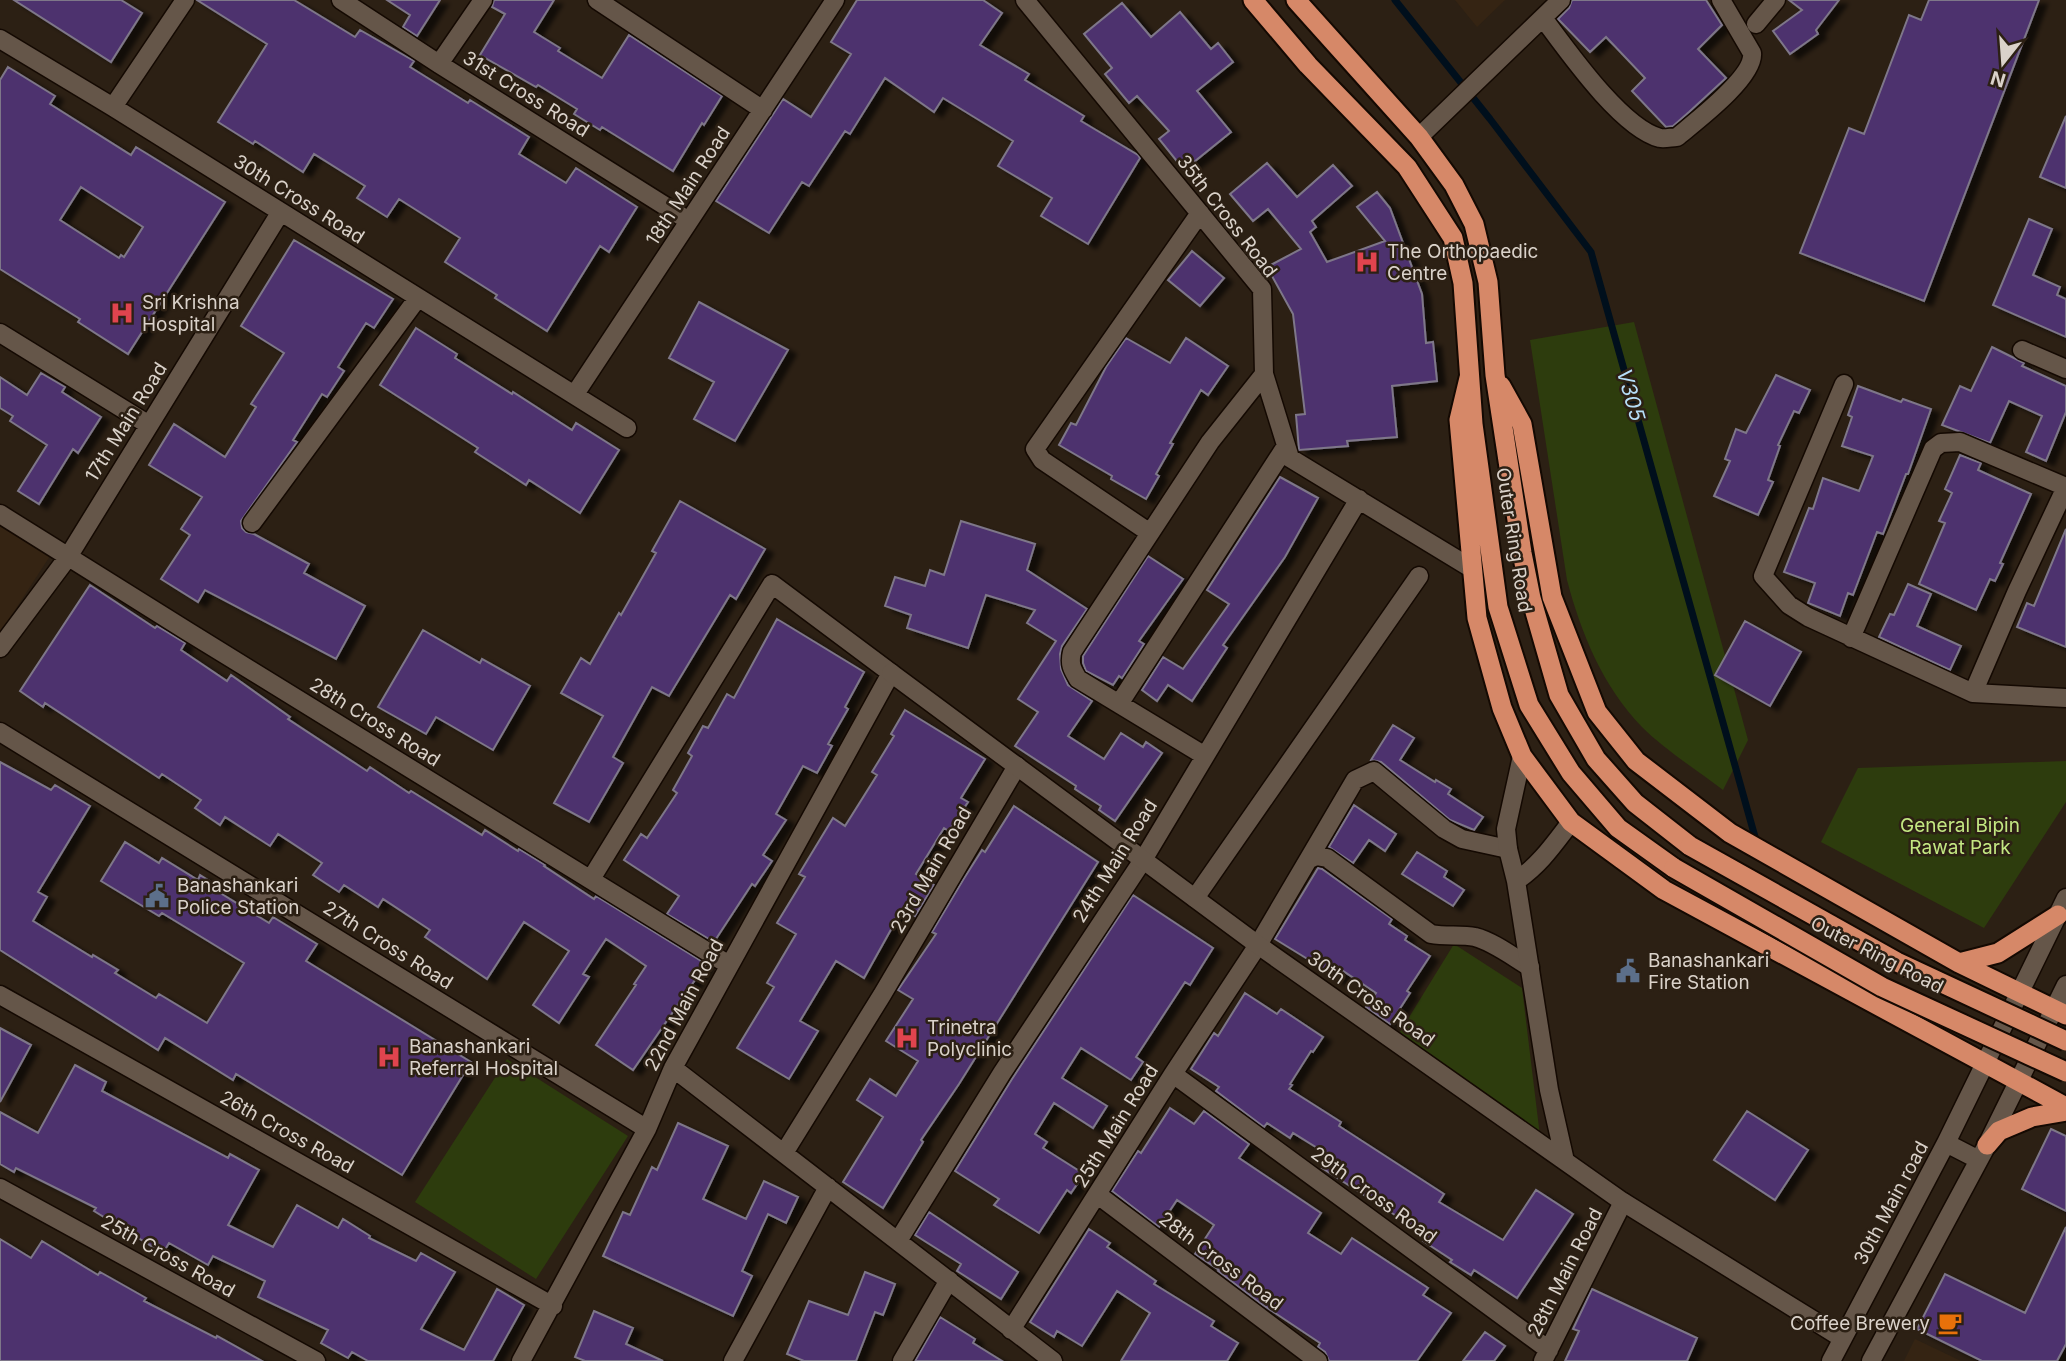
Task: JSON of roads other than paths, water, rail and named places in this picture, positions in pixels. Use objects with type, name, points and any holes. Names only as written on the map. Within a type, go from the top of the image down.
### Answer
[{"type":"highway","name":"Outer Ring Road","points":[[1253,0],[1308,65],[1407,167],[1453,238],[1463,283],[1469,378],[1498,607],[1529,705],[1571,773],[1618,828],[1674,869],[1882,986],[2066,1072]]},
{"type":"highway","name":"Outer Ring Road","points":[[1296,0],[1419,138],[1454,186],[1474,224],[1489,282],[1495,376],[1531,598],[1559,695],[1597,759],[1635,803],[1690,846],[1897,962],[2066,1041]]},
{"type":"highway","points":[[1495,376],[1522,424],[1552,597],[1597,712],[1636,761],[1730,833],[1959,962],[2060,1012]]},
{"type":"highway","points":[[1469,378],[1459,420],[1477,618],[1502,708],[1522,756],[1571,822],[1664,890],[1986,1063],[2066,1109]]},
{"type":"highway","points":[[1959,962],[1998,953],[2062,906]]},
{"type":"highway","points":[[1983,1153],[1999,1131],[2032,1117],[2066,1109]]},
{"type":"street","points":[[113,107],[185,0]]},
{"type":"street","name":"31st Cross Road","points":[[341,0],[689,221]]},
{"type":"street","points":[[439,64],[483,0]]},
{"type":"street","points":[[597,0],[763,110]]},
{"type":"street","name":"18th Main Road","points":[[575,394],[835,0]]},
{"type":"street","name":"35th Cross Road","points":[[1025,0],[1262,289],[1264,374],[1290,458],[1471,568]]},
{"type":"street","points":[[1419,138],[1561,0]]},
{"type":"street","points":[[1543,18],[1604,95],[1636,125],[1660,138],[1676,137],[1744,75],[1753,61],[1752,53],[1721,0]]},
{"type":"street","points":[[1756,24],[1776,0]]},
{"type":"street","name":"30th Cross Road","points":[[0,39],[627,428]]},
{"type":"street","name":"17th Main Road","points":[[0,648],[68,557],[280,213]]},
{"type":"street","points":[[1150,533],[1042,460],[1035,449],[1200,213]]},
{"type":"street","points":[[252,523],[417,299]]},
{"type":"street","points":[[0,332],[149,425]]},
{"type":"street","points":[[2022,349],[2066,369]]},
{"type":"street","points":[[1205,756],[1078,679],[1070,667],[1070,659],[1072,652],[1210,442],[1264,374]]},
{"type":"street","points":[[1844,384],[1763,576],[1789,605],[1808,617],[1973,693],[2066,698]]},
{"type":"street","points":[[1851,638],[1933,449],[1941,443],[1960,442],[2066,487],[1973,693]]},
{"type":"street","points":[[1119,704],[1286,446]]},
{"type":"street","name":"24th Main Road","points":[[898,1241],[1002,1073],[1143,860],[1359,499]]},
{"type":"street","name":"28th Cross Road","points":[[0,514],[729,965]]},
{"type":"street","points":[[1195,898],[1419,576]]},
{"type":"street","name":"30th Cross Road","points":[[591,879],[772,584],[1258,945],[1623,1202],[1842,1338]]},
{"type":"street","name":"22nd Main Road","points":[[521,1361],[647,1129],[673,1068],[891,673]]},
{"type":"street","name":"27th Cross Road","points":[[0,732],[647,1129]]},
{"type":"street","points":[[1522,756],[1506,829],[1508,849],[1516,881],[1549,1090],[1565,1161]]},
{"type":"street","name":"23rd Main Road","points":[[784,1153],[882,995],[1017,766]]},
{"type":"street","name":"25th Main Road","points":[[1011,1329],[1173,1073],[1258,945],[1355,780],[1374,771],[1453,834],[1462,839],[1508,849]]},
{"type":"street","points":[[1516,881],[1544,858],[1571,822]]},
{"type":"street","points":[[1308,860],[1316,856],[1327,858],[1431,934],[1479,938],[1530,967]]},
{"type":"street","name":"30th Main road","points":[[1831,1361],[1947,1143],[2062,906]]},
{"type":"street","points":[[1871,1361],[1983,1153],[2018,1081],[2060,1012],[2066,985]]},
{"type":"street","name":"26th Cross Road","points":[[0,995],[553,1306]]},
{"type":"street","points":[[673,1068],[1053,1361]]},
{"type":"street","name":"29th Cross Road","points":[[1173,1073],[1546,1355]]},
{"type":"street","points":[[1947,1143],[1983,1153]]},
{"type":"street","points":[[733,1361],[828,1187]]},
{"type":"street","name":"25th Cross Road","points":[[0,1188],[316,1361]]},
{"type":"street","name":"28th Cross Road","points":[[1098,1195],[1318,1361]]},
{"type":"street","name":"28th Main Road","points":[[1546,1355],[1623,1202]]},
{"type":"street","points":[[902,1361],[949,1280]]},
{"type":"waterway","name":"V305","points":[[1395,0],[1591,252],[1757,844]]},
{"type":"place","name":"The Orthopaedic Centre","points":[[1367,262]]},
{"type":"place","name":"Sri Krishna Hospital","points":[[122,313]]},
{"type":"place","name":"Banashankari Police Station","points":[[157,896]]},
{"type":"place","name":"Banashankari Fire Station","points":[[1628,971]]},
{"type":"place","name":"Trinetra Polyclinic","points":[[907,1038]]},
{"type":"place","name":"Banashankari Referral Hospital","points":[[389,1057]]},
{"type":"place","name":"Coffee Brewery","points":[[1950,1323]]},
{"type":"park label","name":"General Bipin Rawat Park","points":[[1960,836]]}]
